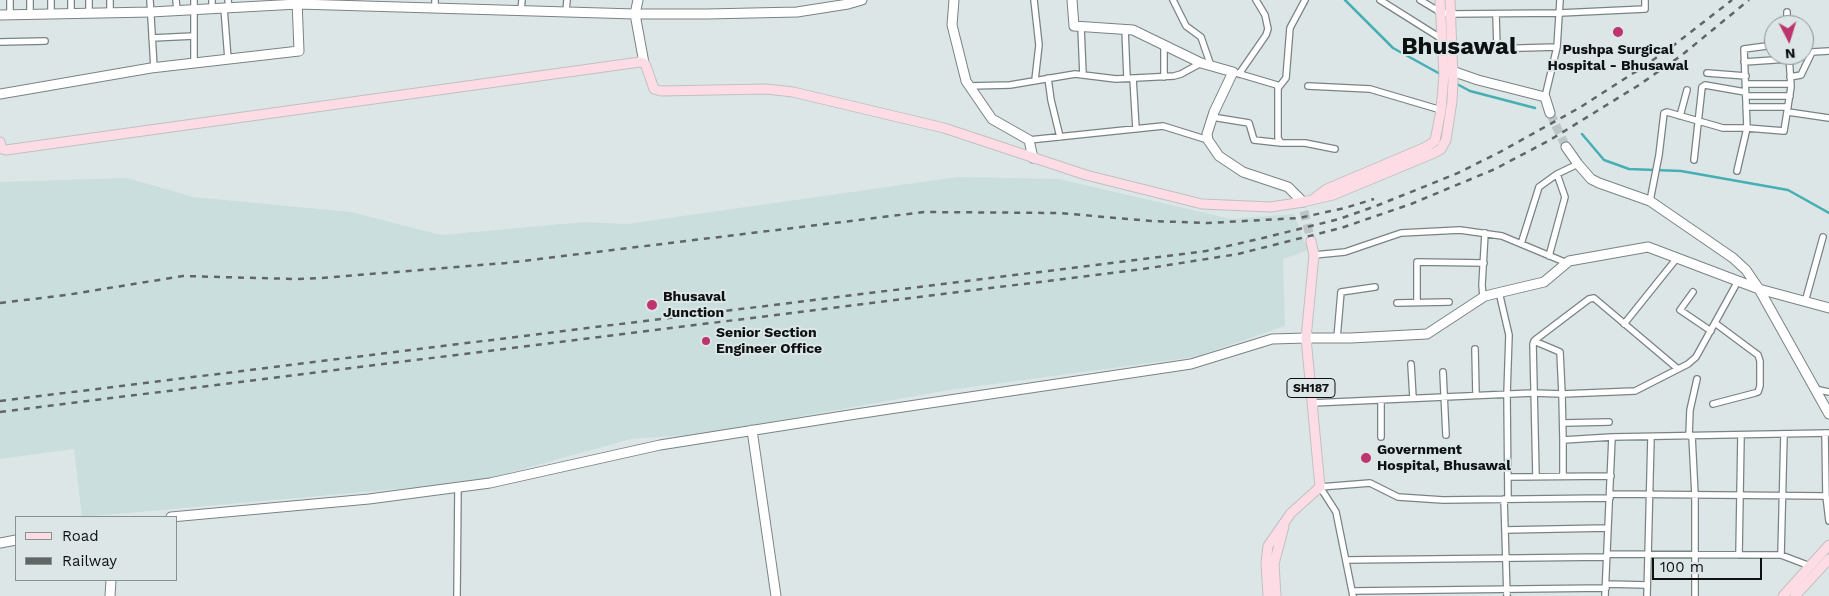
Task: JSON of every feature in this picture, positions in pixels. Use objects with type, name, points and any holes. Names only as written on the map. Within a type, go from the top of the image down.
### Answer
[{"type":"main road","points":[[638,0],[636,14],[644,63],[654,89],[661,91],[766,89],[793,92],[944,128],[1086,175],[1202,204],[1271,207],[1306,205],[1438,151],[1443,146],[1446,140],[1452,101],[1453,75],[1450,0]]},
{"type":"main road","points":[[0,15],[177,11],[194,10],[212,4],[297,2],[435,4],[522,10],[636,14],[797,12],[848,4],[860,0]]},
{"type":"main road","points":[[954,0],[952,25],[966,81],[992,120],[1029,140],[1033,158]]},
{"type":"main road","points":[[1072,0],[1074,26],[1133,30],[1201,63],[1236,73],[1212,117],[1207,134],[1208,140],[1219,156],[1243,172],[1288,187],[1306,205]]},
{"type":"main road","points":[[1306,205],[1327,188],[1432,144],[1437,136],[1444,75],[1440,0]]},
{"type":"main road","points":[[0,94],[154,68],[299,51],[297,2]]},
{"type":"main road","points":[[1,147],[16,149],[644,63]]},
{"type":"main road","points":[[1453,75],[1545,97],[1550,113]]},
{"type":"main road","points":[[1566,147],[1591,179],[1650,201],[1733,258],[1746,270],[1759,288],[1829,414]]},
{"type":"main road","name":"SH187","points":[[1311,241],[1314,255],[1306,338],[1320,486]]},
{"type":"main road","points":[[178,516],[359,500],[490,483],[660,445],[1191,364],[1272,339],[1427,334],[1484,297],[1544,282],[1569,261],[1648,247],[1738,281],[1829,308]]},
{"type":"main road","points":[[752,430],[776,596]]},
{"type":"main road","points":[[1268,596],[1274,564],[1286,521],[1291,513],[1320,486]]},
{"type":"main road","points":[[0,543],[15,540]]},
{"type":"main road","points":[[1783,596],[1829,545]]},
{"type":"main road","points":[[1799,594],[1829,559]]},
{"type":"main road","points":[[110,596],[111,581]]},
{"type":"main road","points":[[1271,584],[1276,596]]},
{"type":"street","points":[[10,0],[10,15]]},
{"type":"street","points":[[30,0],[30,14]]},
{"type":"street","points":[[51,0],[51,14]]},
{"type":"street","points":[[71,0],[71,14]]},
{"type":"street","points":[[89,14],[90,0]]},
{"type":"street","points":[[110,0],[110,13]]},
{"type":"street","points":[[150,0],[154,68]]},
{"type":"street","points":[[176,0],[177,11]]},
{"type":"street","points":[[194,0],[194,63]]},
{"type":"street","points":[[522,0],[522,10]]},
{"type":"street","points":[[566,12],[567,0]]},
{"type":"street","points":[[1034,0],[1038,45],[1034,80]]},
{"type":"street","points":[[1174,0],[1186,26],[1201,37],[1211,66]]},
{"type":"street","points":[[1256,0],[1265,15],[1268,29],[1266,35],[1236,73],[1274,84],[1278,88]]},
{"type":"street","points":[[1281,143],[1278,138],[1278,88],[1286,78],[1290,28],[1305,0]]},
{"type":"street","points":[[1380,0],[1442,39]]},
{"type":"street","points":[[1420,0],[1440,12],[1450,14],[1560,13],[1645,9],[1645,0]]},
{"type":"street","points":[[1545,97],[1557,47],[1560,0]]},
{"type":"street","points":[[227,5],[228,59]]},
{"type":"street","points":[[1496,14],[1497,48]]},
{"type":"street","points":[[1081,26],[1083,75]]},
{"type":"street","points":[[1125,29],[1136,129]]},
{"type":"street","points":[[152,38],[194,36]]},
{"type":"street","points":[[0,42],[45,41]]},
{"type":"street","points":[[1164,45],[1164,76]]},
{"type":"street","points":[[1737,171],[1747,128],[1744,50],[1745,48],[1764,46]]},
{"type":"street","points":[[1452,50],[1557,47]]},
{"type":"street","points":[[1790,77],[1800,75],[1812,52],[1829,51]]},
{"type":"street","points":[[1744,62],[1764,60]]},
{"type":"street","points":[[969,86],[1010,85],[1072,74],[1114,79],[1164,76],[1181,74],[1201,63]]},
{"type":"street","points":[[1650,201],[1659,155],[1664,113],[1667,112],[1723,128],[1784,131],[1791,84],[1789,65]]},
{"type":"street","points":[[1707,73],[1746,76]]},
{"type":"street","points":[[1048,78],[1060,137]]},
{"type":"street","points":[[1746,84],[1791,84]]},
{"type":"street","points":[[1308,86],[1370,89],[1441,110]]},
{"type":"street","points":[[1694,160],[1703,86],[1745,94],[1790,96]]},
{"type":"street","points":[[1680,116],[1686,90]]},
{"type":"street","points":[[1746,107],[1788,110],[1829,118]]},
{"type":"street","points":[[1212,117],[1249,123],[1254,140],[1305,143],[1335,149]]},
{"type":"street","points":[[1029,140],[1166,126],[1208,140]]},
{"type":"street","points":[[1521,244],[1538,188],[1557,174],[1578,164]]},
{"type":"street","points":[[1549,256],[1565,197],[1557,174]]},
{"type":"street","points":[[1314,255],[1345,252],[1406,232],[1460,230],[1502,236],[1567,263]]},
{"type":"street","points":[[1484,297],[1482,285],[1485,233]]},
{"type":"street","points":[[1805,302],[1823,236]]},
{"type":"street","points":[[1624,324],[1677,258]]},
{"type":"street","points":[[1417,302],[1417,262],[1484,263]]},
{"type":"street","points":[[1312,403],[1533,393],[1632,392],[1678,369],[1696,357],[1738,281]]},
{"type":"street","points":[[1336,338],[1341,292],[1375,287]]},
{"type":"street","points":[[1499,292],[1509,335],[1508,477],[1505,530],[1507,593]]},
{"type":"street","points":[[1693,292],[1680,310],[1711,331]]},
{"type":"street","points":[[1536,476],[1532,346],[1534,341],[1590,298],[1594,298],[1678,369]]},
{"type":"street","points":[[1397,303],[1449,302]]},
{"type":"street","points":[[1713,404],[1756,393],[1760,386],[1759,357],[1715,323]]},
{"type":"street","points":[[1534,341],[1560,352],[1564,423],[1564,476]]},
{"type":"street","points":[[1475,349],[1476,396]]},
{"type":"street","points":[[1411,364],[1413,398]]},
{"type":"street","points":[[1443,372],[1446,435]]},
{"type":"street","points":[[1695,596],[1695,495],[1690,410],[1697,379]]},
{"type":"street","points":[[1815,389],[1829,392]]},
{"type":"street","points":[[1381,400],[1381,437]]},
{"type":"street","points":[[1564,423],[1609,422]]},
{"type":"street","points":[[1564,440],[1612,437],[1827,433],[1826,496],[1829,521]]},
{"type":"street","points":[[1781,556],[1784,434]]},
{"type":"street","points":[[1739,555],[1741,435]]},
{"type":"street","points":[[1605,596],[1612,437]]},
{"type":"street","points":[[1647,596],[1651,437]]},
{"type":"street","points":[[1508,477],[1611,476]]},
{"type":"street","points":[[1647,585],[1507,593],[1353,594],[1336,512],[1320,486],[1367,483],[1373,484],[1398,497],[1443,500],[1649,495],[1826,496]]},
{"type":"street","points":[[457,596],[458,487]]},
{"type":"street","points":[[1505,530],[1608,528]]},
{"type":"street","points":[[1346,560],[1506,559],[1647,554],[1739,555],[1781,556],[1810,566]]},
{"type":"shaded area","points":[[957,177],[1059,179],[1231,219],[1294,214],[1308,250],[1283,259],[1285,326],[1195,357],[949,390],[702,434],[631,439],[476,482],[82,516],[74,449],[0,459],[0,182],[127,178],[193,197],[351,212],[441,235],[584,222],[627,224]]},
{"type":"waterway","points":[[1345,0],[1393,48],[1442,75]]},
{"type":"waterway","points":[[1455,83],[1470,91],[1535,108]]},
{"type":"waterway","points":[[1582,134],[1604,160],[1629,169],[1681,171],[1788,190],[1829,213]]},
{"type":"tunnel","points":[[1550,113],[1566,147]]},
{"type":"tunnel","points":[[1304,211],[1311,241]]},
{"type":"railway","points":[[0,401],[1152,258],[1206,251],[1263,238],[1339,219],[1376,206],[1458,173],[1500,152],[1579,108],[1643,67],[1732,0]]},
{"type":"railway","points":[[0,412],[1143,269],[1238,254],[1341,228],[1411,204],[1495,169],[1550,140],[1639,85],[1682,55],[1749,0]]},
{"type":"railway","points":[[0,303],[66,295],[183,276],[322,278],[506,263],[924,212],[1059,213],[1151,221],[1208,223],[1299,218],[1345,208],[1374,199]]},
{"type":"place","name":"Pushpa Surgical Hospital - Bhusawal","points":[[1618,32]]},
{"type":"place","name":"Bhusaval Junction","points":[[652,305]]},
{"type":"place","name":"Senior Section Engineer Office","points":[[706,341]]},
{"type":"place","name":"Government Hospital, Bhusawal","points":[[1366,458]]},
{"type":"district","name":"Bhusawal","points":[[1459,47]]}]
